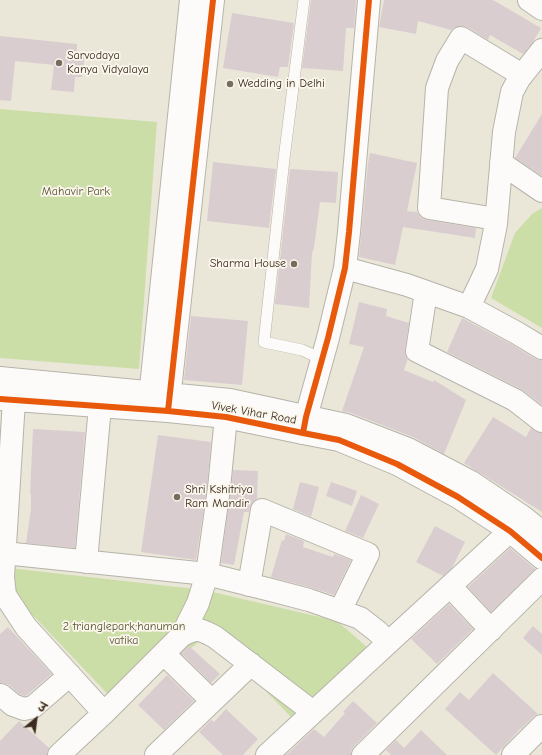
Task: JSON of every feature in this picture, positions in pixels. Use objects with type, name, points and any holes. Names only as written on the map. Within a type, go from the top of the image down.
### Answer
[{"type":"street","points":[[159,402],[191,0]]},
{"type":"street","points":[[159,402],[213,0]]},
{"type":"street","points":[[305,425],[345,268],[369,0]]},
{"type":"street","points":[[529,0],[542,9]]},
{"type":"street","points":[[496,219],[429,208],[437,88],[447,62],[461,38],[522,75]]},
{"type":"street","points":[[469,307],[488,269],[496,219],[504,132],[512,92],[522,75],[542,50]]},
{"type":"street","points":[[501,163],[542,191]]},
{"type":"street","points":[[345,268],[407,285],[469,307],[517,332],[542,348]]},
{"type":"street","points":[[426,292],[417,351],[515,400],[542,421]]},
{"type":"street","name":"Vivek Vihar Road","points":[[0,378],[159,402],[226,417],[305,425],[346,425],[408,449],[472,482],[542,532]]},
{"type":"street","points":[[7,400],[3,577],[5,595],[26,627],[104,713]]},
{"type":"street","name":"Vivek Vihar Road","points":[[7,400],[100,406],[159,402],[230,400],[305,425],[397,464],[458,497],[510,532],[542,558]]},
{"type":"street","points":[[86,562],[100,406]]},
{"type":"street","points":[[182,636],[198,603],[207,574],[219,488],[226,417]]},
{"type":"street","points":[[249,585],[262,510],[368,554],[340,611]]},
{"type":"street","points":[[267,755],[510,532]]},
{"type":"street","points":[[4,553],[207,574],[309,600],[360,618],[378,632],[388,643]]},
{"type":"street","points":[[363,755],[542,579]]},
{"type":"street","points":[[450,586],[491,630]]},
{"type":"street","points":[[65,753],[182,636],[192,630],[201,630],[215,638],[313,712]]},
{"type":"street","points":[[164,654],[212,701]]},
{"type":"street","points":[[156,755],[251,664]]},
{"type":"street","points":[[0,696],[13,705],[24,709],[33,707],[70,675]]},
{"type":"street","points":[[513,755],[542,726]]},
{"type":"lane","points":[[304,0],[284,159],[264,342],[302,350],[322,359]]},
{"type":"green space","name":"Mahavir Park","points":[[0,109],[157,122],[139,369],[0,358]]},
{"type":"green space","points":[[542,208],[542,328],[491,298],[515,233],[532,214]]},
{"type":"green space","name":"2 trianglepark;hanuman vatika","points":[[9,568],[204,590],[337,621],[375,654],[291,717],[215,639],[207,635],[120,707],[9,590]]},
{"type":"building","points":[[311,0],[356,0],[354,28],[346,28],[343,71],[302,68]]},
{"type":"building","points":[[384,0],[493,0],[541,28],[533,42],[523,54],[490,35],[488,40],[467,27],[462,26],[455,27],[451,30],[418,21],[416,34],[379,27]]},
{"type":"building","points":[[232,13],[294,23],[288,67],[280,67],[278,77],[223,68]]},
{"type":"building","name":"Sarvodaya Kanya Vidyalaya","points":[[0,36],[77,44],[77,52],[85,53],[82,77],[75,77],[74,92],[51,90],[54,65],[15,61],[11,101],[0,100]]},
{"type":"building","points":[[542,114],[542,176],[515,158]]},
{"type":"building","points":[[370,153],[417,163],[407,211],[417,212],[421,218],[427,220],[476,228],[475,238],[403,227],[395,265],[359,257]]},
{"type":"building","points":[[213,162],[276,169],[269,228],[207,221]]},
{"type":"building","points":[[290,169],[338,172],[336,203],[320,202],[314,248],[312,253],[309,308],[275,304]]},
{"type":"building","points":[[359,302],[387,309],[386,316],[409,323],[405,349],[406,356],[408,358],[404,370],[433,382],[434,380],[466,400],[444,454],[413,437],[351,413],[342,411],[364,347],[349,344]]},
{"type":"building","points":[[191,316],[248,321],[242,385],[184,380]]},
{"type":"building","points":[[462,318],[536,359],[542,360],[542,405],[521,389],[447,352]]},
{"type":"building","points":[[493,417],[526,437],[531,428],[542,433],[542,512],[464,463]]},
{"type":"building","points":[[33,429],[85,432],[75,548],[26,543],[31,509],[30,494]]},
{"type":"building","name":"Shri Kshitriya Ram Mandir","points":[[158,435],[211,442],[207,487],[196,560],[141,552]]},
{"type":"building","points":[[233,470],[258,471],[257,499],[253,502],[249,512],[244,512],[234,565],[221,563]]},
{"type":"building","points":[[300,482],[319,487],[311,517],[293,509]]},
{"type":"building","points":[[331,482],[357,491],[352,506],[326,496]]},
{"type":"building","points":[[361,495],[379,504],[363,538],[345,531]]},
{"type":"building","points":[[435,526],[465,542],[452,568],[443,576],[416,562]]},
{"type":"building","points":[[286,534],[304,541],[303,547],[333,557],[334,554],[351,560],[334,595],[271,577],[282,540],[284,541]]},
{"type":"building","points":[[510,548],[535,569],[491,612],[468,587]]},
{"type":"building","points":[[449,604],[473,629],[437,664],[411,639]]},
{"type":"building","points":[[533,626],[542,634],[542,655],[523,638]]},
{"type":"building","points":[[8,627],[52,674],[25,696],[19,694],[9,685],[0,683],[0,634]]},
{"type":"building","points":[[189,646],[220,674],[211,683],[181,653]]},
{"type":"building","points":[[493,673],[538,714],[521,728],[496,755],[445,709],[460,692],[469,700]]},
{"type":"building","points":[[167,675],[194,701],[164,730],[138,705]]},
{"type":"building","points":[[353,701],[377,723],[354,746],[351,751],[351,755],[286,755],[314,729],[324,737],[345,713],[343,712]]},
{"type":"building","points":[[226,709],[258,739],[243,755],[223,755],[199,732],[211,720],[214,722]]},
{"type":"building","points":[[19,721],[49,748],[47,755],[0,755],[0,741]]},
{"type":"building","points":[[421,730],[447,755],[391,755],[386,750],[396,740],[404,748]]},
{"type":"cycle path","points":[[168,411],[213,0]]},
{"type":"cycle path","points":[[303,433],[345,268],[369,0]]},
{"type":"cycle path","points":[[0,399],[168,411],[226,417],[339,440],[397,464],[458,497],[510,531],[542,558]]},
{"type":"place","name":"Sarvodaya Kanya Vidyalaya","points":[[59,63]]},
{"type":"place","name":"Wedding in Delhi","points":[[230,84]]},
{"type":"place","name":"Sharma House","points":[[294,264]]},
{"type":"place","name":"Shri Kshitriya Ram Mandir","points":[[177,497]]}]
